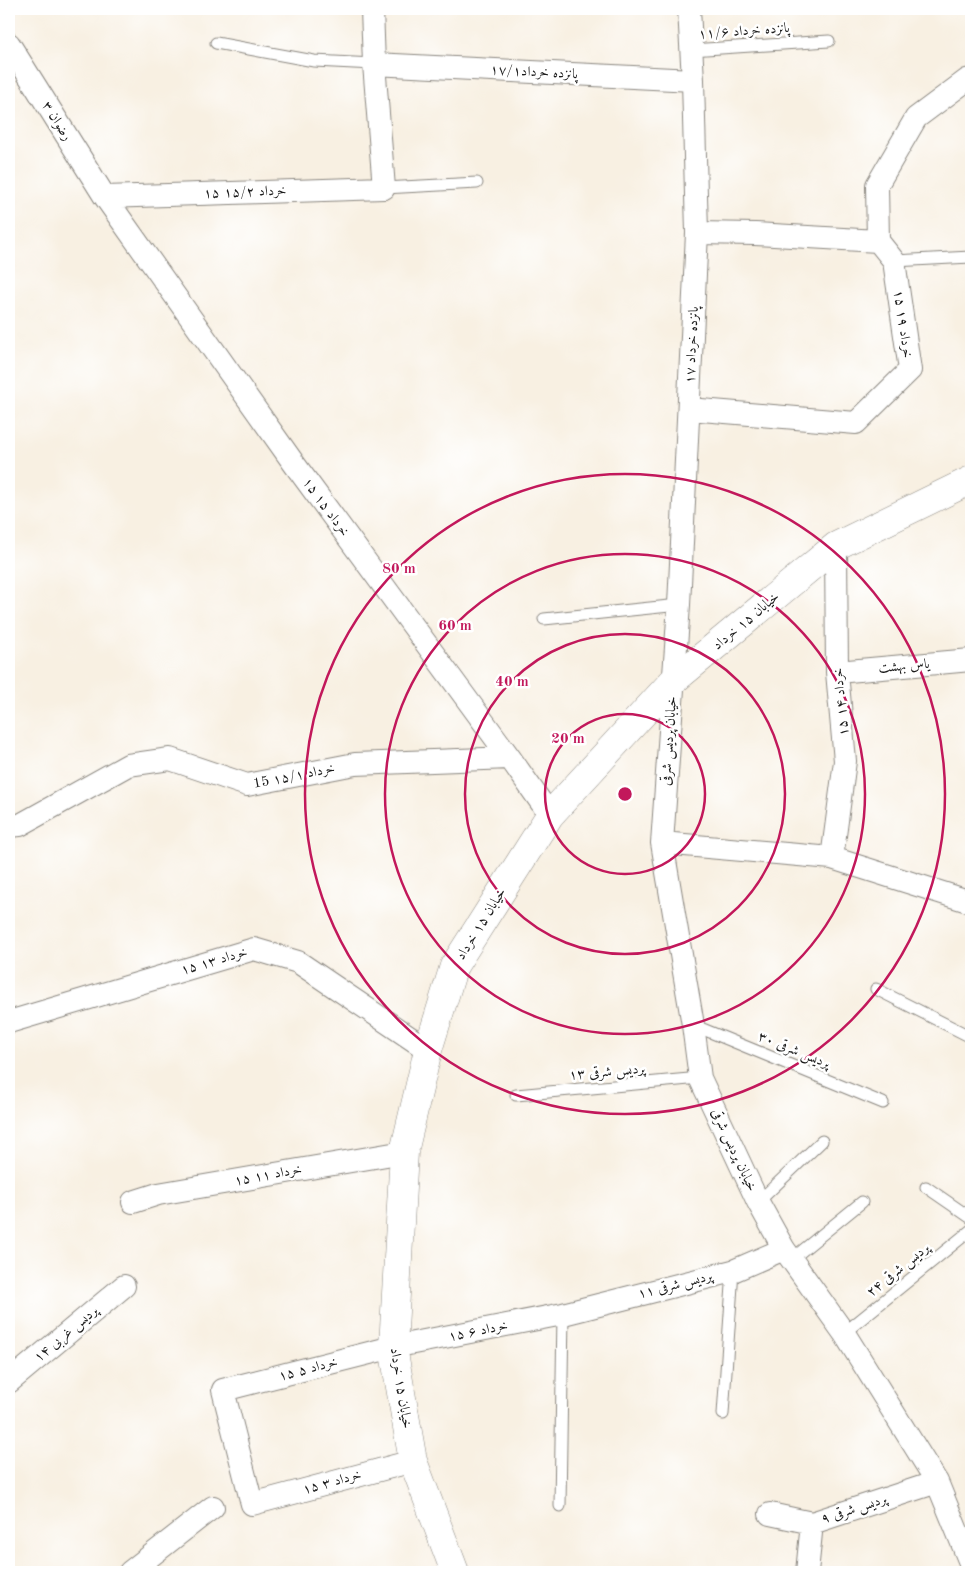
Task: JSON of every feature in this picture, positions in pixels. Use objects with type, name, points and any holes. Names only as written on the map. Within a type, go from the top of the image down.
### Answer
[{"type":"street","points":[[372,9],[374,64],[384,188]]},
{"type":"street","name":"پانزده خرداد ۱۷","points":[[673,681],[679,605],[697,233],[689,9]]},
{"type":"street","name":"رضوان ۳","points":[[9,44],[105,197]]},
{"type":"street","name":"پانزده خرداد۱۷/۱","points":[[374,64],[693,80]]},
{"type":"street","points":[[697,233],[878,240],[877,185],[916,118],[971,79]]},
{"type":"street","name":"۱۵ خرداد ۱۵/۲","points":[[105,197],[384,188]]},
{"type":"street","name":"۱۵ خرداد ۱۵","points":[[105,197],[295,465],[550,815]]},
{"type":"street","name":"۱۵ خرداد ۱۹","points":[[689,408],[856,423],[910,370],[894,261],[878,240]]},
{"type":"street","name":"خیابان ۱۵ خرداد","points":[[456,1572],[413,1460],[392,1348],[404,1152],[428,1050],[454,966],[550,815],[673,681],[836,546],[971,480]]},
{"type":"street","name":"۱۵ خرداد ۱۴","points":[[832,858],[845,760],[837,672],[836,546]]},
{"type":"street","name":"یاس بهشت","points":[[837,672],[971,660]]},
{"type":"street","name":"خیابان پردیس شرقی","points":[[673,681],[662,842],[693,1025],[700,1078],[758,1202],[788,1254],[844,1333],[937,1482],[971,1565]]},
{"type":"street","name":"15 خرداد ۱۵/۱","points":[[9,826],[20,825],[128,765],[170,759],[247,785],[355,764],[510,758]]},
{"type":"street","points":[[662,842],[832,858],[971,902]]},
{"type":"street","name":"۱۵ خرداد ۱۳","points":[[9,1022],[254,949],[298,962],[428,1050]]},
{"type":"street","name":"۱۵ خرداد ۱۱","points":[[133,1202],[158,1194],[404,1152]]},
{"type":"street","name":"پردیس شرقی ۱۱","points":[[563,1314],[733,1271],[788,1254]]},
{"type":"street","name":"پردیس غربی ۱۴","points":[[9,1382],[124,1286]]},
{"type":"street","name":"۱۵ خرداد ۶","points":[[392,1348],[563,1314]]},
{"type":"street","name":"۱۵ خرداد ۵","points":[[252,1504],[223,1390],[392,1348]]},
{"type":"street","name":"۱۵ خرداد ۳","points":[[252,1504],[413,1460]]},
{"type":"street","name":"پردیس شرقی ۹","points":[[770,1514],[812,1523],[937,1482]]},
{"type":"street","points":[[130,1572],[213,1508]]},
{"type":"street","points":[[807,1572],[812,1523]]},
{"type":"lane","name":"پانزده خرداد ۱۱/۶","points":[[691,50],[829,41]]},
{"type":"lane","points":[[216,43],[314,61],[374,64]]},
{"type":"lane","points":[[384,188],[477,183]]},
{"type":"lane","points":[[894,261],[971,257]]},
{"type":"lane","points":[[544,619],[679,605]]},
{"type":"lane","points":[[876,989],[971,1037]]},
{"type":"lane","name":"پردیس شرقی ۳۰","points":[[693,1025],[883,1103]]},
{"type":"lane","name":"پردیس شرقی ۱۳","points":[[516,1095],[700,1078]]},
{"type":"lane","points":[[758,1202],[822,1141]]},
{"type":"lane","points":[[926,1187],[971,1218]]},
{"type":"lane","points":[[788,1254],[862,1202]]},
{"type":"lane","name":"پردیس شرقی ۲۴","points":[[844,1333],[971,1230]]},
{"type":"lane","points":[[723,1414],[733,1271]]},
{"type":"lane","points":[[560,1506],[563,1314]]}]
